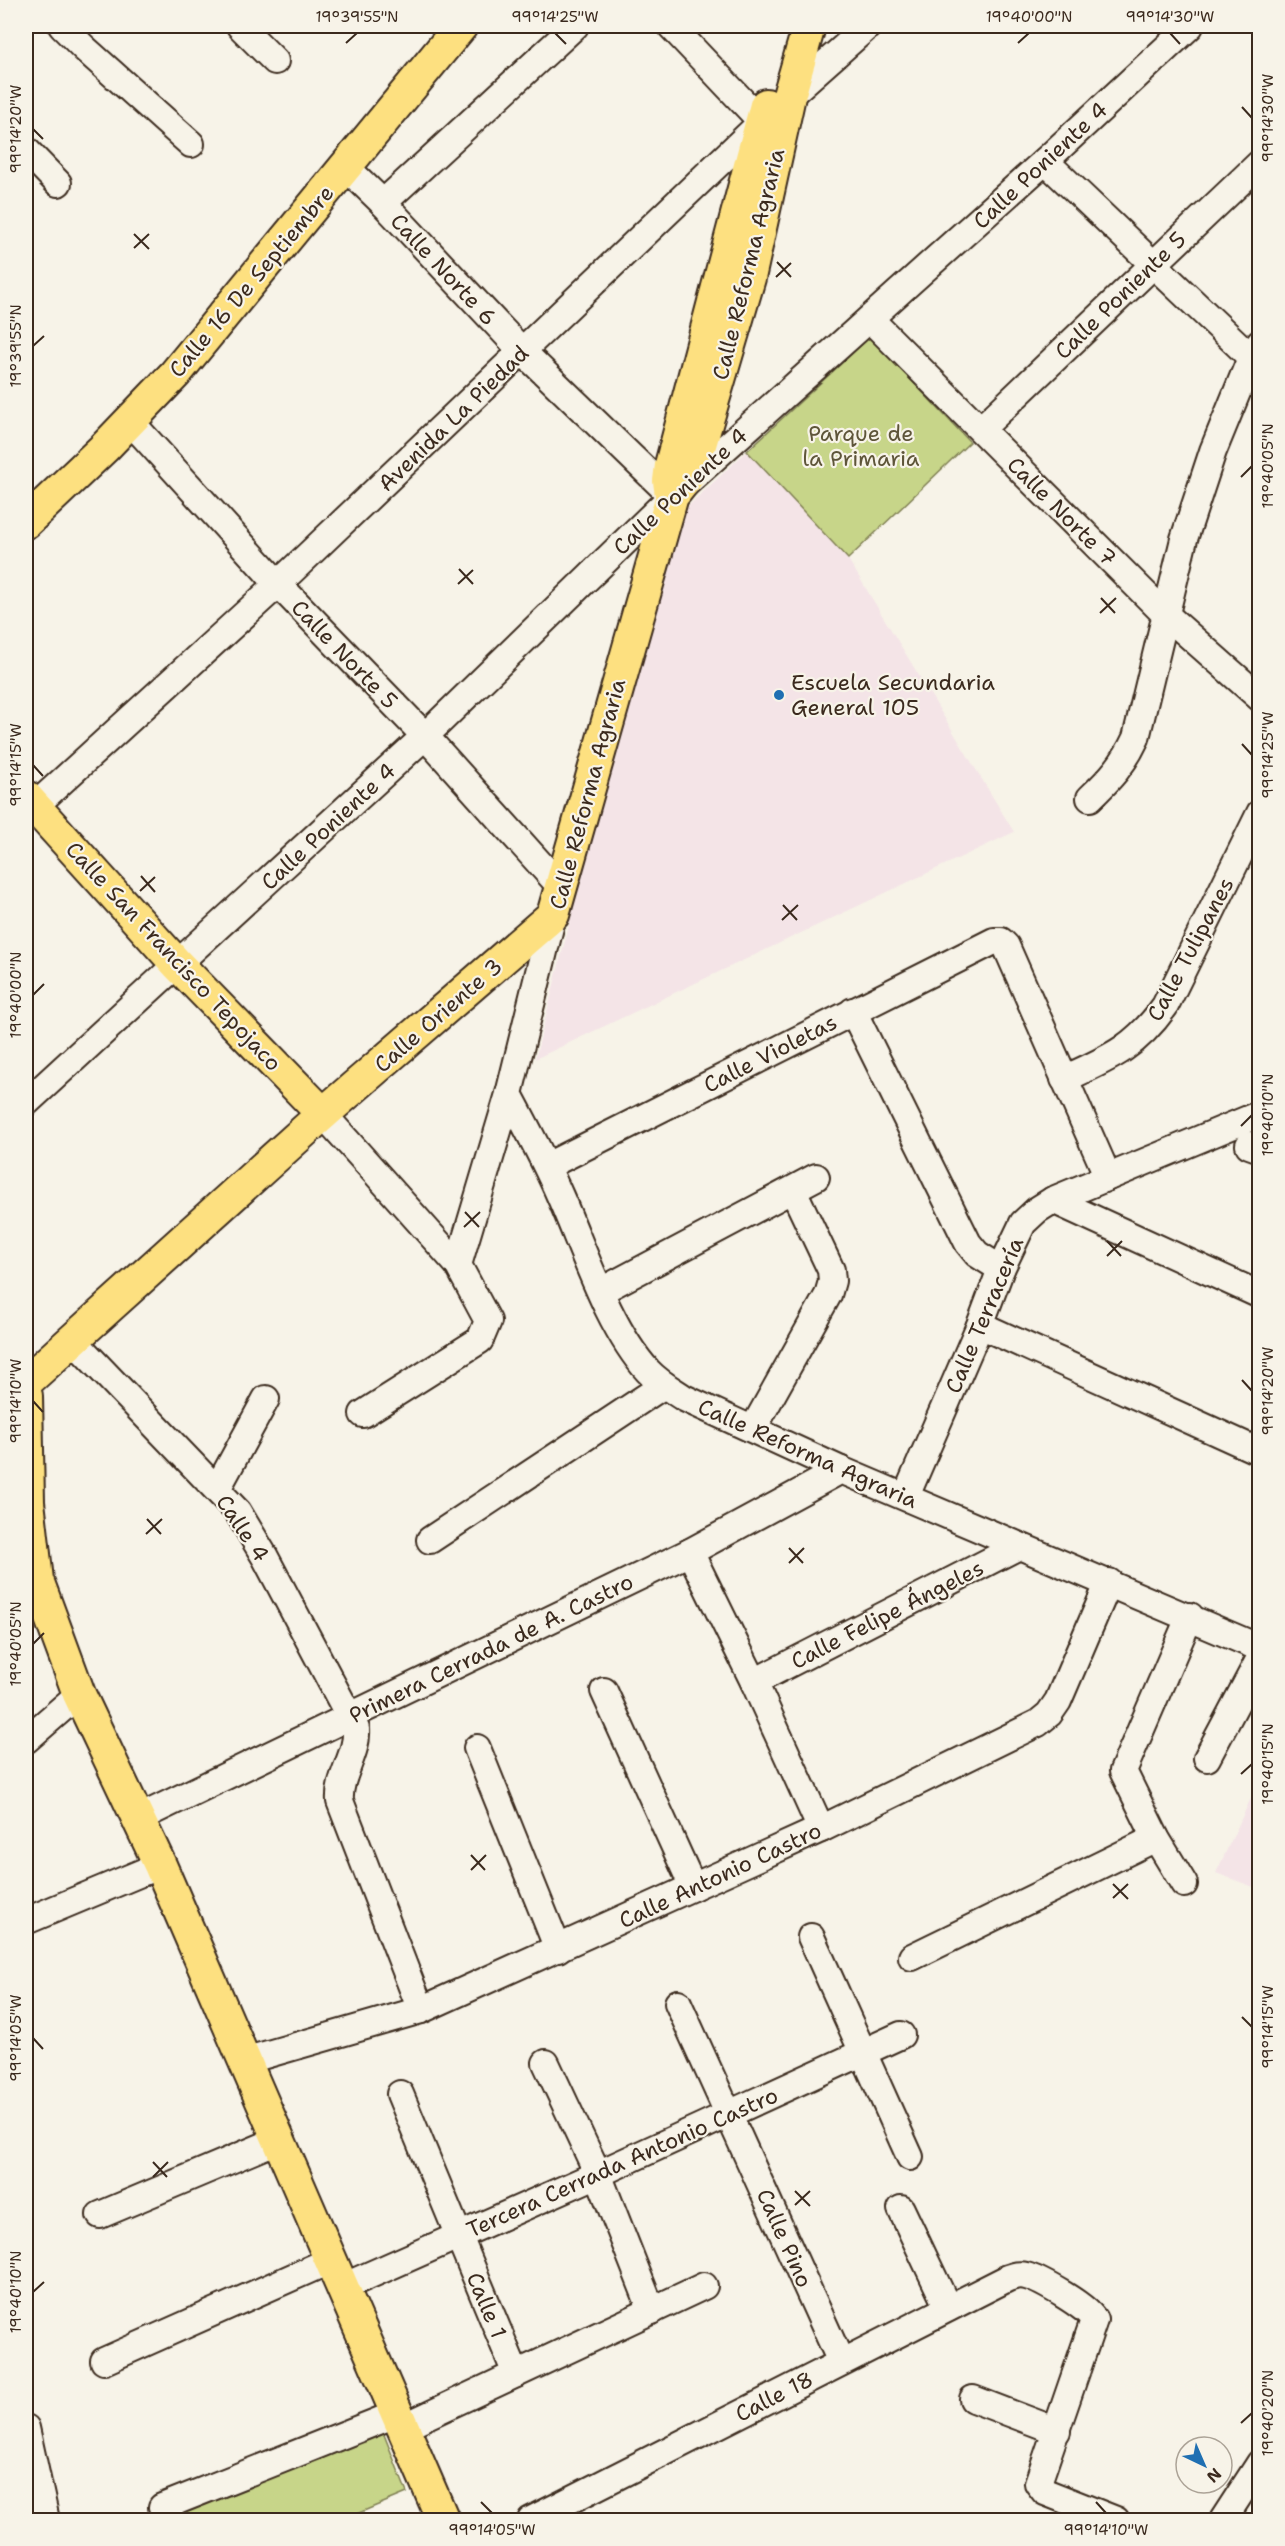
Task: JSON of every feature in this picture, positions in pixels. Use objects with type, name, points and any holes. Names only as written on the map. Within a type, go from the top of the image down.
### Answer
[{"type":"main road","name":"Calle 16 De Septiembre","points":[[26,522],[130,421],[207,337],[461,26]]},
{"type":"main road","name":"Calle Reforma Agraria","points":[[672,496],[669,481],[671,465],[787,26]]},
{"type":"main road","name":"Calle Reforma Agraria","points":[[556,901],[672,496],[687,477],[696,458],[749,278],[789,96],[808,26]]},
{"type":"main road","name":"Calle San Francisco Tepojaco","points":[[28,805],[177,964],[323,1114]]},
{"type":"main road","name":"Calle Oriente 3","points":[[26,1382],[556,901]]},
{"type":"main road","points":[[26,1396],[31,1584],[160,1865],[443,2520]]},
{"type":"street","points":[[63,26],[84,48],[191,144]]},
{"type":"street","points":[[240,26],[275,62]]},
{"type":"street","points":[[383,203],[575,26]]},
{"type":"street","points":[[671,26],[762,122]]},
{"type":"street","name":"Avenida La Piedad","points":[[28,805],[278,584],[789,96],[868,26]]},
{"type":"street","name":"Calle Poniente 4","points":[[26,1103],[425,736],[672,496],[1045,161],[1190,26]]},
{"type":"street","points":[[26,150],[58,183]]},
{"type":"street","points":[[1045,161],[1152,263],[1257,356],[1209,462],[1184,539],[1136,738],[1126,760],[1114,776],[1090,798]]},
{"type":"street","name":"Calle Poniente 5","points":[[981,429],[1152,263],[1260,163]]},
{"type":"street","name":"Calle Norte 6","points":[[346,167],[383,203],[523,352],[672,496]]},
{"type":"street","name":"Calle Norte 7","points":[[870,319],[1166,615],[1257,690]]},
{"type":"street","name":"Calle Norte 5","points":[[130,421],[278,584],[425,736],[556,901]]},
{"type":"street","name":"Calle Tulipanes","points":[[1064,1079],[1130,1046],[1150,1028],[1165,1006],[1260,813]]},
{"type":"street","name":"Calle Reforma Agraria","points":[[458,1265],[509,1094],[556,901]]},
{"type":"street","name":"Calle Violetas","points":[[547,1166],[994,940],[1006,946],[1064,1079]]},
{"type":"street","points":[[853,1011],[968,1243],[977,1254],[1001,1269]]},
{"type":"street","points":[[1064,1079],[1108,1177]]},
{"type":"street","name":"Calle Reforma Agraria","points":[[509,1094],[547,1166],[601,1291],[627,1342],[648,1371],[664,1385],[684,1398],[841,1470],[1190,1616],[1260,1648]]},
{"type":"street","points":[[323,1114],[458,1265],[488,1321],[480,1340],[363,1414]]},
{"type":"street","name":"Calle Terracería","points":[[906,1496],[980,1324],[1001,1269],[1023,1223],[1036,1210],[1053,1200],[1260,1114]]},
{"type":"street","points":[[601,1291],[816,1177]]},
{"type":"street","points":[[753,1429],[828,1295],[832,1281],[831,1270],[793,1190]]},
{"type":"street","points":[[1053,1200],[1260,1295]]},
{"type":"street","points":[[980,1324],[1260,1452]]},
{"type":"street","name":"Calle 4","points":[[73,1340],[238,1512],[265,1557],[349,1718]]},
{"type":"street","points":[[430,1540],[664,1385]]},
{"type":"street","points":[[217,1489],[266,1399]]},
{"type":"street","name":"Primera Cerrada de A. Castro","points":[[138,1819],[690,1552],[841,1470]]},
{"type":"street","name":"Calle Felipe Ángeles","points":[[754,1682],[1019,1546]]},
{"type":"street","points":[[690,1552],[754,1682],[821,1829]]},
{"type":"street","name":"Calle Antonio Castro","points":[[244,2061],[421,2010],[821,1829],[1038,1723],[1049,1714],[1058,1701],[1108,1582]]},
{"type":"street","points":[[1185,1884],[1156,1838],[1123,1771],[1190,1616]]},
{"type":"street","points":[[1207,1758],[1260,1658]]},
{"type":"street","points":[[604,1691],[693,1887]]},
{"type":"street","points":[[26,1740],[80,1694]]},
{"type":"street","points":[[349,1718],[356,1729],[357,1740],[339,1792],[339,1801],[421,2010]]},
{"type":"street","points":[[477,1748],[558,1949]]},
{"type":"street","points":[[912,1957],[1156,1838]]},
{"type":"street","points":[[26,1921],[160,1865]]},
{"type":"street","points":[[811,1937],[910,2157]]},
{"type":"street","name":"Calle Pino","points":[[678,2003],[841,2362]]},
{"type":"street","name":"Tercera Cerrada Antonio Castro","points":[[104,2361],[337,2273],[458,2236],[902,2035]]},
{"type":"street","points":[[546,2063],[598,2174],[652,2311]]},
{"type":"street","name":"Calle 1","points":[[400,2094],[516,2374]]},
{"type":"street","points":[[100,2214],[278,2140]]},
{"type":"street","points":[[901,2209],[948,2308]]},
{"type":"street","name":"Calle 18","points":[[531,2520],[1018,2274],[1028,2276],[1060,2294],[1090,2313],[1094,2320],[1057,2431]]},
{"type":"street","points":[[162,2507],[399,2421],[516,2374],[704,2286]]},
{"type":"street","points":[[973,2399],[1057,2431],[1039,2476],[1040,2487],[1051,2494],[1116,2520]]},
{"type":"street","points":[[26,2428],[46,2520]]},
{"type":"street","points":[[1224,2520],[1260,2463]]},
{"type":"shaded area","name":"Escuela Secundaria General 105","points":[[747,451],[848,559],[1014,832],[535,1059],[672,521]]},
{"type":"shaded area","points":[[1259,1781],[1259,1889],[1216,1873]]},
{"type":"green space","name":"Parque de la Primaria","points":[[870,337],[970,442],[848,559],[747,451]]},
{"type":"green space","points":[[383,2432],[407,2493],[342,2520],[152,2520]]},
{"type":"place","name":"Escuela Secundaria General 105","points":[[779,695]]}]
